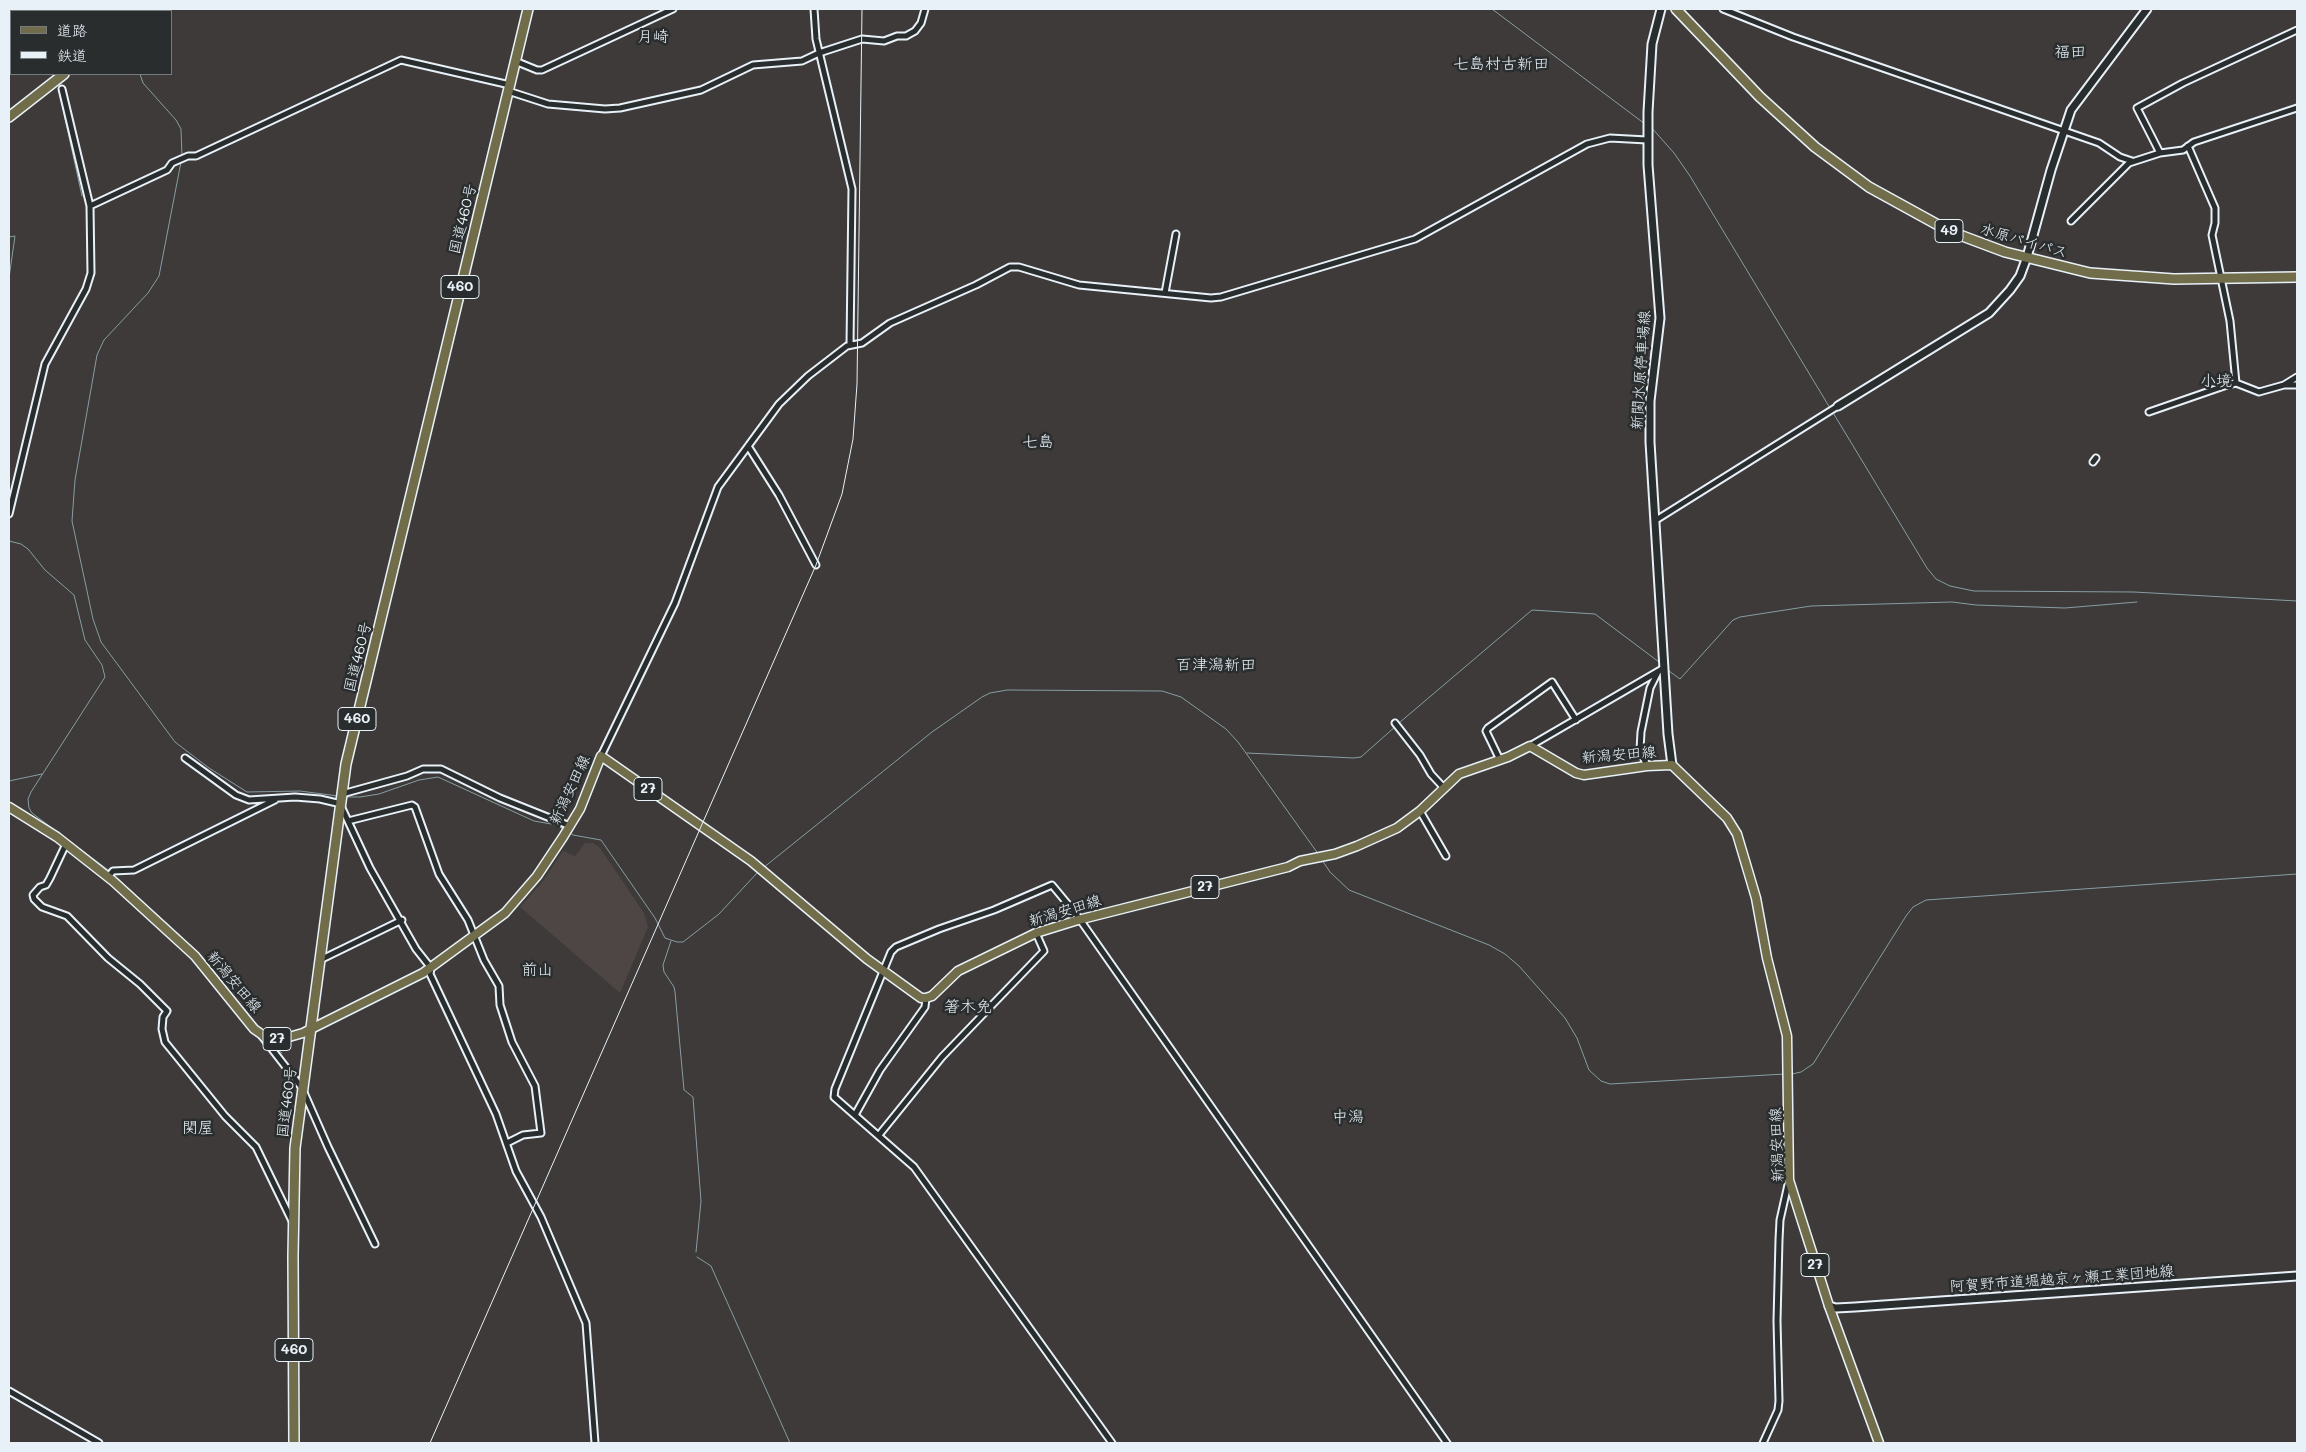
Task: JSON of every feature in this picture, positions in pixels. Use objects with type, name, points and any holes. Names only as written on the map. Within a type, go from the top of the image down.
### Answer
[{"type":"highway","name":"国道460号","points":[[294,1443],[296,1148],[302,1088],[312,1028],[346,764],[528,9]]},
{"type":"highway","name":"水原バイパス","points":[[1676,9],[1760,98],[1839,167],[1924,219],[1980,244],[2090,273],[2174,279],[2297,277]]},
{"type":"highway","points":[[9,117],[63,75]]},
{"type":"main road","name":"新潟安田線","points":[[9,806],[66,844],[108,877],[195,956],[260,1034],[267,1038],[282,1039],[303,1033],[431,968],[475,937],[504,913],[521,896],[570,826],[580,809],[601,756],[758,867],[883,970],[921,998],[932,996],[958,970],[1036,933],[1078,920],[1335,854],[1398,828],[1420,811],[1459,774],[1500,760],[1530,746],[1576,773],[1584,775],[1672,764],[1720,809],[1736,834],[1756,898],[1767,958],[1785,1020],[1789,1070],[1789,1180],[1830,1306],[1879,1443]]},
{"type":"street","points":[[515,61],[537,70],[542,70],[673,9]]},
{"type":"street","points":[[814,9],[814,26],[819,53],[852,189],[850,345]]},
{"type":"street","points":[[90,206],[167,170],[175,162],[196,156],[390,61],[405,60],[509,88],[548,104],[605,109],[620,108],[701,90],[753,65],[802,61],[819,53],[862,39],[884,41],[897,36],[906,36],[915,31],[921,23],[925,9]]},
{"type":"street","name":"新関水原停車場線","points":[[1661,9],[1652,44],[1648,112],[1650,203],[1660,318],[1650,400],[1650,442],[1656,520],[1661,670],[1669,752],[1672,764]]},
{"type":"street","points":[[1723,9],[1793,37],[2099,143],[2120,157],[2132,161]]},
{"type":"street","points":[[1656,520],[1994,308],[2020,276],[2063,130],[2078,99],[2147,9]]},
{"type":"street","points":[[2160,152],[2136,108],[2183,83],[2297,30]]},
{"type":"street","points":[[9,514],[12,493],[45,364],[86,289],[91,273],[90,206],[62,89]]},
{"type":"street","points":[[2071,221],[2132,161],[2160,152],[2174,152],[2194,142],[2297,108]]},
{"type":"street","points":[[601,756],[675,603],[714,495],[723,480],[779,404],[798,385],[850,345],[862,343],[890,323],[976,286],[1010,267],[1019,267],[1079,285],[1221,297],[1415,239],[1440,227],[1587,144],[1610,138],[1648,136]]},
{"type":"street","points":[[2188,146],[2215,208],[2215,223],[2212,236],[2230,321],[2236,383]]},
{"type":"street","points":[[1165,293],[1176,234]]},
{"type":"street","points":[[2284,385],[2297,377]]},
{"type":"street","points":[[2149,412],[2236,383],[2259,392],[2284,385],[2297,385]]},
{"type":"street","points":[[748,446],[779,495],[816,565]]},
{"type":"street","points":[[1530,746],[1661,670]]},
{"type":"street","points":[[1647,766],[1640,750],[1640,732],[1650,688],[1661,670]]},
{"type":"street","points":[[1500,760],[1486,731],[1488,728],[1552,682],[1576,720]]},
{"type":"street","points":[[1396,725],[1420,755],[1431,774],[1444,788]]},
{"type":"street","points":[[185,758],[236,795],[250,800],[278,798],[320,799],[337,803],[423,769],[441,769],[500,798],[570,826]]},
{"type":"street","points":[[108,877],[113,870],[134,870],[278,798]]},
{"type":"street","points":[[342,801],[348,820],[370,868],[402,920],[416,949],[431,968],[430,974],[507,1143],[518,1176],[541,1217],[586,1323],[595,1443]]},
{"type":"street","points":[[348,820],[412,805],[439,874],[468,920],[484,960],[499,986],[500,1005],[512,1042],[535,1086],[541,1133],[523,1136],[507,1143]]},
{"type":"street","points":[[1420,811],[1446,856]]},
{"type":"street","points":[[66,844],[46,885],[40,887],[34,895],[34,899],[42,907],[67,916],[108,958],[140,984],[167,1011],[162,1023],[165,1042],[225,1116],[256,1147],[294,1224]]},
{"type":"street","points":[[1112,1443],[924,1180],[907,1159],[834,1097],[835,1089],[891,952],[939,929],[994,910],[1048,885],[1055,887],[1447,1443]]},
{"type":"street","points":[[320,960],[402,920]]},
{"type":"street","points":[[879,1135],[942,1057],[1044,951],[1036,933]]},
{"type":"street","points":[[855,1115],[880,1070],[925,1007],[926,998]]},
{"type":"street","points":[[260,1034],[271,1051],[302,1088],[328,1148],[375,1244]]},
{"type":"street","points":[[1763,1443],[1778,1410],[1779,1401],[1777,1321],[1779,1240],[1780,1220],[1789,1180]]},
{"type":"street","name":"阿賀野市道堀越京ヶ瀬工業団地線","points":[[1830,1306],[1836,1308],[1855,1307],[2297,1276]]},
{"type":"street","points":[[9,1391],[99,1443]]},
{"type":"shaded area","points":[[585,843],[593,843],[600,848],[644,913],[648,927],[620,993],[520,907],[543,881],[563,851],[575,856]]},
{"type":"waterway","points":[[1492,9],[1645,124]]},
{"type":"waterway","points":[[140,75],[143,83],[176,120],[181,129],[182,156]]},
{"type":"waterway","points":[[59,91],[82,196]]},
{"type":"waterway","points":[[1651,127],[1674,153],[1690,176],[1830,408]]},
{"type":"waterway","points":[[181,162],[159,276],[148,293],[104,340],[97,355],[75,480],[72,521],[93,619],[101,642],[175,742],[209,768],[247,792],[300,791],[338,796]]},
{"type":"waterway","points":[[9,237],[15,236],[9,278]]},
{"type":"waterway","points":[[1832,411],[1927,568],[1936,579],[1950,586],[1974,591],[2134,592],[2297,601]]},
{"type":"waterway","points":[[9,541],[21,544],[28,549],[45,570],[74,595],[85,640],[102,665],[105,677],[31,792],[28,799],[29,808],[32,813],[111,872]]},
{"type":"waterway","points":[[1669,671],[1680,679],[1733,620],[1740,617],[1811,606],[1952,602],[1976,605],[2065,608],[2137,602]]},
{"type":"waterway","points":[[1399,723],[1532,610],[1595,614],[1659,662]]},
{"type":"waterway","points":[[763,868],[932,732],[982,697],[990,693],[1007,690],[1162,691],[1181,697],[1226,729],[1238,742],[1319,855]]},
{"type":"waterway","points":[[1247,753],[1361,757],[1396,726]]},
{"type":"waterway","points":[[9,781],[42,774]]},
{"type":"waterway","points":[[346,797],[379,794],[419,780],[438,777],[534,821],[557,825],[563,829]]},
{"type":"waterway","points":[[569,832],[573,835],[601,840],[655,918],[665,938],[677,942],[683,942],[719,914],[758,872]]},
{"type":"waterway","points":[[1322,860],[1330,872],[1349,890],[1489,945],[1505,954],[1519,966],[1565,1018],[1577,1038],[1589,1070],[1601,1081],[1610,1084],[1785,1074]]},
{"type":"waterway","points":[[1792,1074],[1801,1072],[1813,1064],[1906,916],[1913,907],[1926,900],[2297,874]]},
{"type":"waterway","points":[[114,875],[199,953],[258,1026]]},
{"type":"waterway","points":[[671,941],[663,965],[664,972],[674,987],[675,992],[684,1090],[693,1097],[701,1201],[696,1252]]},
{"type":"waterway","points":[[277,1049],[282,1053]]},
{"type":"waterway","points":[[697,1257],[711,1266],[790,1443]]},
{"type":"railway","points":[[430,1443],[816,565],[842,494],[853,439],[857,384],[862,9]]},
{"type":"district","name":"月崎","points":[[653,37]]},
{"type":"district","name":"福田","points":[[2070,52]]},
{"type":"district","name":"七島村古新田","points":[[1501,64]]},
{"type":"district","name":"小境","points":[[2216,381]]},
{"type":"district","name":"七島","points":[[1038,442]]},
{"type":"district","name":"百津潟新田","points":[[1216,665]]},
{"type":"district","name":"前山","points":[[537,970]]},
{"type":"district","name":"箸木免","points":[[968,1007]]},
{"type":"district","name":"中潟","points":[[1348,1117]]},
{"type":"district","name":"関屋","points":[[198,1128]]}]
